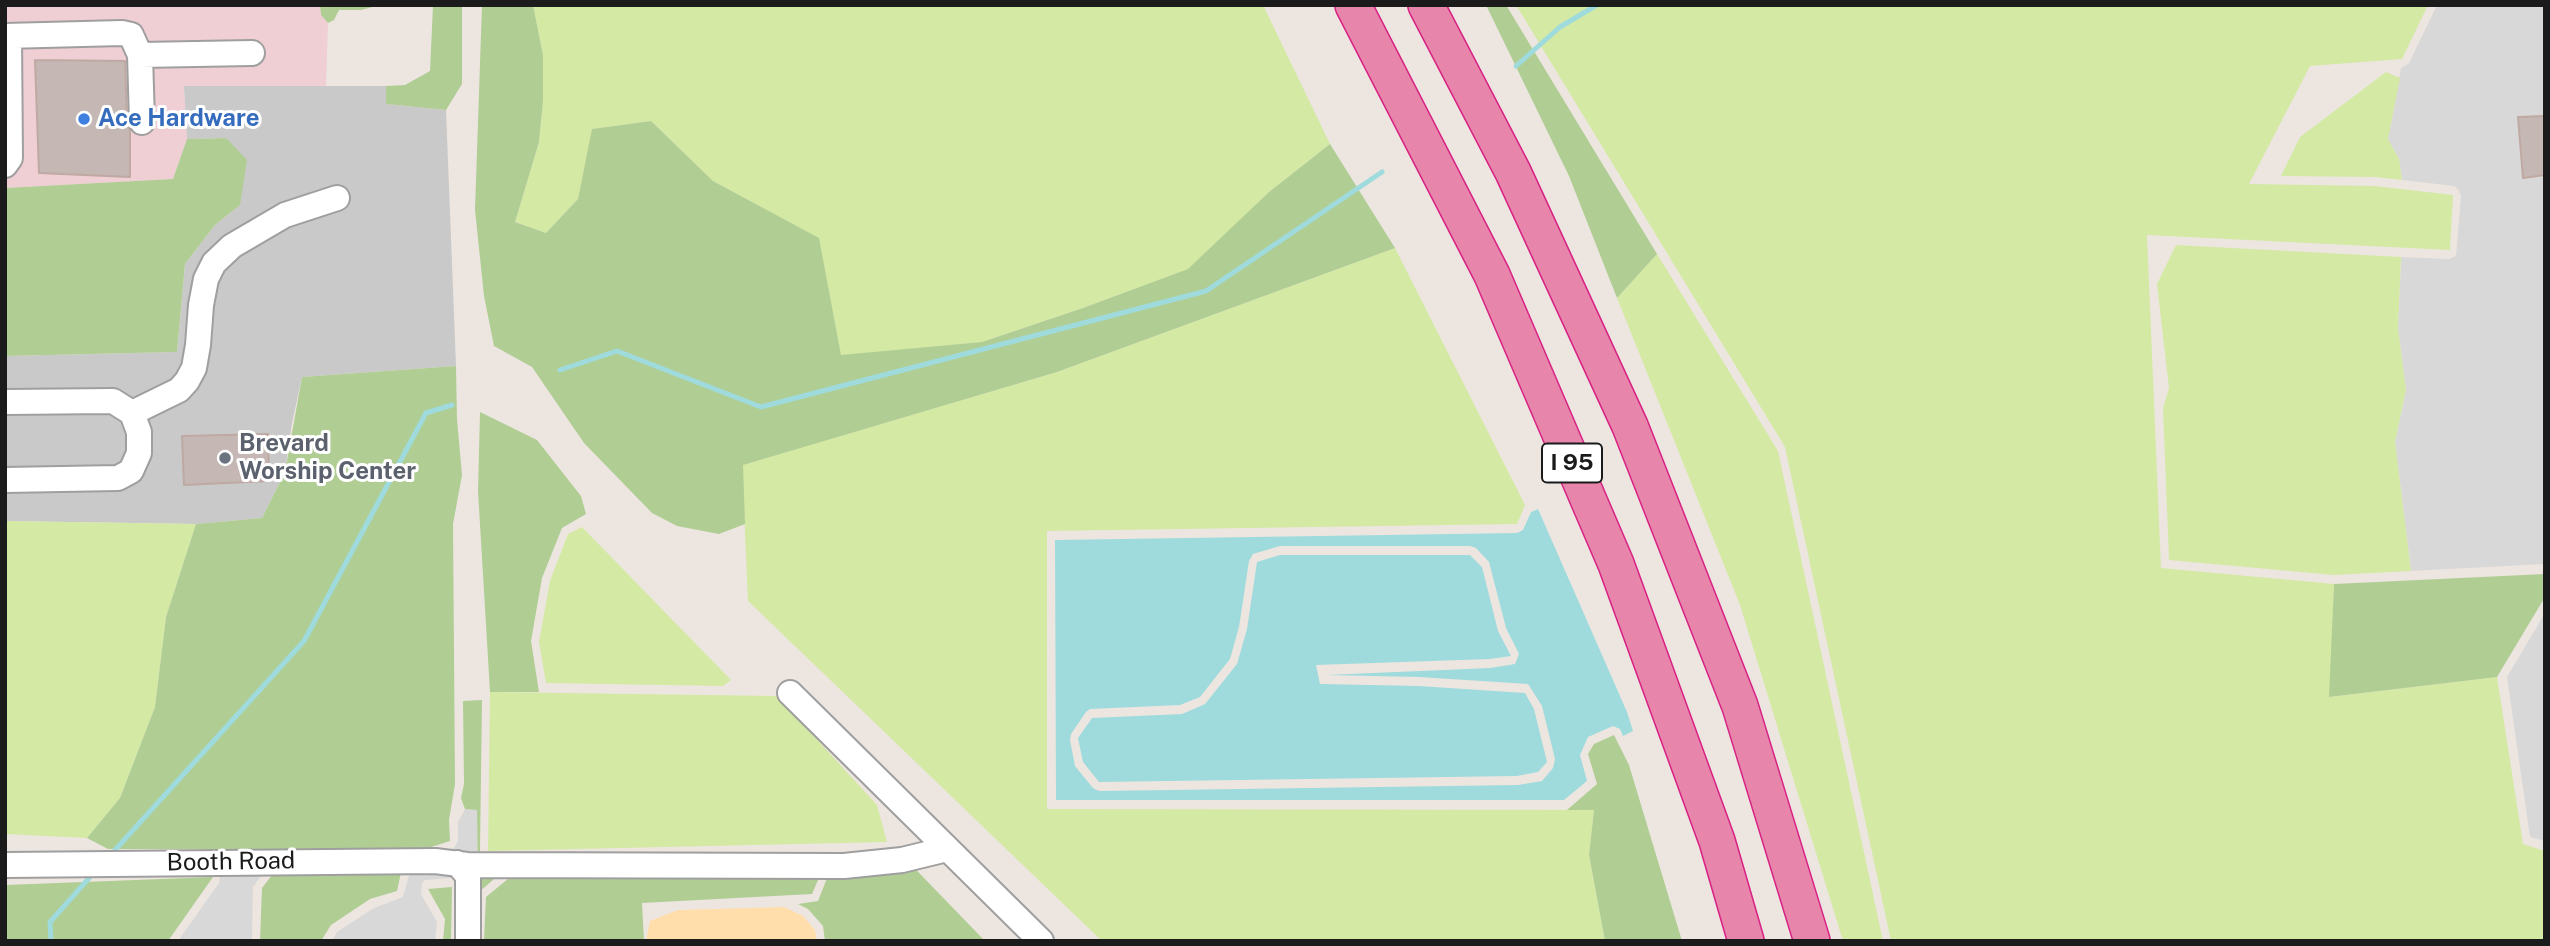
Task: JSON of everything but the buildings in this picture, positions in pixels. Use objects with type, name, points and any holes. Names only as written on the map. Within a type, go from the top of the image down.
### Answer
[{"type":"highway","name":"I 95","points":[[1353,5],[1492,275],[1616,564],[1717,841],[1746,941]]},
{"type":"highway","name":"I 95","points":[[1426,5],[1513,172],[1630,426],[1740,706],[1812,941]]},
{"type":"street","points":[[5,165],[10,158],[7,36],[127,34],[134,38],[140,55],[142,122]]},
{"type":"street","points":[[140,55],[253,53]]},
{"type":"street","points":[[132,414],[179,390],[187,381],[194,368],[206,279],[214,263],[232,246],[285,215],[338,198]]},
{"type":"street","points":[[5,402],[113,401],[132,414],[139,432],[139,453],[131,471],[118,478],[5,480]]},
{"type":"street","points":[[790,693],[1041,941]]},
{"type":"street","name":"Booth Road","points":[[5,865],[450,861],[844,866],[902,860],[947,849]]},
{"type":"street","points":[[457,863],[468,876],[468,941]]},
{"type":"shaded area","points":[[5,5],[320,5],[321,15],[328,23],[326,86],[184,87],[187,139],[173,179],[5,188]]},
{"type":"shaded area","points":[[2437,5],[2545,5],[2545,564],[2411,571],[2395,442],[2406,390],[2398,328],[2401,257],[2449,259],[2456,256],[2461,196],[2454,186],[2402,180],[2399,159],[2388,139],[2401,68],[2409,63]]},
{"type":"shaded area","points":[[184,86],[386,86],[386,104],[446,110],[456,366],[302,377],[285,472],[262,518],[196,524],[5,521],[5,356],[177,352],[185,264],[215,225],[240,205],[226,138],[187,139]]},
{"type":"shaded area","points":[[2545,613],[2545,841],[2530,837],[2507,677]]},
{"type":"shaded area","points":[[465,809],[477,810],[478,893],[451,878],[425,880],[422,883],[421,894],[437,922],[435,941],[332,941],[337,932],[374,908],[403,897],[411,868],[427,857],[454,848],[458,841],[458,822]]},
{"type":"shaded area","points":[[267,868],[253,887],[252,941],[178,941],[219,883],[220,873]]},
{"type":"green space","points":[[320,5],[380,5],[361,10],[339,10],[334,20],[328,23],[321,15]]},
{"type":"green space","points":[[433,5],[462,5],[462,84],[446,110],[386,104],[386,86],[405,85],[430,71]]},
{"type":"green space","points":[[482,5],[533,5],[543,55],[543,101],[539,142],[515,222],[546,233],[578,199],[592,129],[651,121],[713,181],[819,238],[841,355],[982,342],[1188,269],[1269,192],[1330,144],[1395,248],[1057,372],[743,465],[745,524],[719,534],[677,526],[652,513],[584,443],[532,367],[494,346],[484,296],[475,210]]},
{"type":"green space","points":[[533,5],[1263,5],[1330,144],[1269,192],[1189,269],[982,342],[841,356],[818,238],[713,181],[651,121],[593,129],[578,199],[546,233],[515,222],[539,142],[543,101],[543,55]]},
{"type":"green space","points":[[1486,5],[1506,5],[1657,254],[1617,298],[1569,176]]},
{"type":"green space","points":[[1516,5],[2428,5],[2402,59],[2310,66],[2249,184],[2375,186],[2453,195],[2450,250],[2147,235],[2161,568],[2334,584],[2330,697],[2497,677],[2523,844],[2545,851],[2545,941],[1891,941],[1785,447]]},
{"type":"green space","points":[[2386,72],[2400,78],[2388,139],[2399,159],[2402,180],[2376,177],[2281,176],[2300,137]]},
{"type":"green space","points":[[226,138],[247,160],[240,205],[215,225],[185,264],[177,352],[5,356],[5,188],[173,179],[187,139]]},
{"type":"green space","points":[[2176,245],[2401,257],[2398,328],[2406,390],[2395,442],[2411,571],[2334,575],[2169,560],[2163,408],[2169,388],[2157,284]]},
{"type":"green space","points":[[1395,248],[1525,505],[1517,524],[1047,531],[1047,809],[1594,810],[1589,855],[1605,941],[1102,941],[748,601],[742,465],[1057,372]]},
{"type":"green space","points":[[1657,254],[1778,451],[1883,941],[1843,941],[1740,605],[1617,298]]},
{"type":"green space","points":[[456,366],[462,475],[453,524],[455,784],[449,820],[450,841],[425,849],[108,849],[87,838],[120,798],[155,707],[166,617],[196,524],[262,518],[285,472],[302,377]]},
{"type":"green space","points":[[480,412],[537,440],[581,496],[586,514],[562,528],[542,578],[531,641],[539,692],[490,692],[478,491]]},
{"type":"green space","points":[[5,521],[196,524],[166,617],[155,707],[120,798],[87,838],[5,834]]},
{"type":"green space","points":[[582,527],[731,680],[723,686],[546,683],[539,642],[550,581],[568,534]]},
{"type":"green space","points":[[2545,574],[2545,597],[2497,677],[2329,697],[2334,584]]},
{"type":"green space","points":[[490,692],[777,696],[877,805],[887,842],[488,851]]},
{"type":"green space","points":[[482,700],[480,851],[486,860],[887,852],[894,847],[985,941],[825,941],[823,926],[808,909],[798,904],[818,901],[829,873],[509,866],[478,893],[477,810],[465,809],[461,798],[464,784],[463,701]]},
{"type":"green space","points":[[1614,735],[1629,765],[1682,941],[1605,941],[1589,855],[1594,810],[1567,810],[1597,784],[1588,754],[1594,744]]},
{"type":"green space","points":[[402,868],[397,891],[370,899],[331,925],[321,941],[260,941],[262,888],[276,870]]},
{"type":"green space","points":[[821,873],[812,894],[642,903],[644,941],[484,941],[486,897],[514,874]]},
{"type":"green space","points":[[213,877],[168,941],[5,941],[5,885]]},
{"type":"green space","points":[[452,887],[451,941],[443,941],[445,919],[428,889]]},
{"type":"sand","points":[[784,907],[803,916],[815,930],[817,941],[646,941],[650,921],[678,910]]},
{"type":"water","points":[[1538,509],[1633,731],[1623,736],[1620,729],[1613,726],[1588,737],[1580,755],[1587,781],[1564,800],[1056,800],[1055,540],[1517,533],[1523,530],[1531,512]],"holes":[[[1280,546],[1476,548],[1489,562],[1506,628],[1519,654],[1515,664],[1490,668],[1326,675],[1419,677],[1528,684],[1542,706],[1555,759],[1553,768],[1542,781],[1518,785],[1099,791],[1093,788],[1075,766],[1071,734],[1090,709],[1180,705],[1200,697],[1230,659],[1239,627],[1249,561],[1253,554]]]},
{"type":"water","points":[[1280,555],[1470,555],[1482,567],[1498,631],[1511,656],[1316,665],[1320,684],[1419,686],[1525,693],[1534,709],[1547,762],[1538,772],[1517,776],[1099,782],[1083,762],[1078,738],[1092,718],[1182,714],[1205,704],[1237,664],[1247,629],[1257,562]]},
{"type":"waterway","points":[[1516,66],[1560,27],[1597,5]]},
{"type":"waterway","points":[[560,370],[617,351],[761,407],[1206,291],[1382,172]]},
{"type":"waterway","points":[[115,850],[304,641],[426,413],[452,405]]},
{"type":"waterway","points":[[51,941],[50,922],[90,877]]},
{"type":"place","name":"Ace Hardware","points":[[84,119]]},
{"type":"place","name":"Brevard Worship Center","points":[[225,458]]}]
